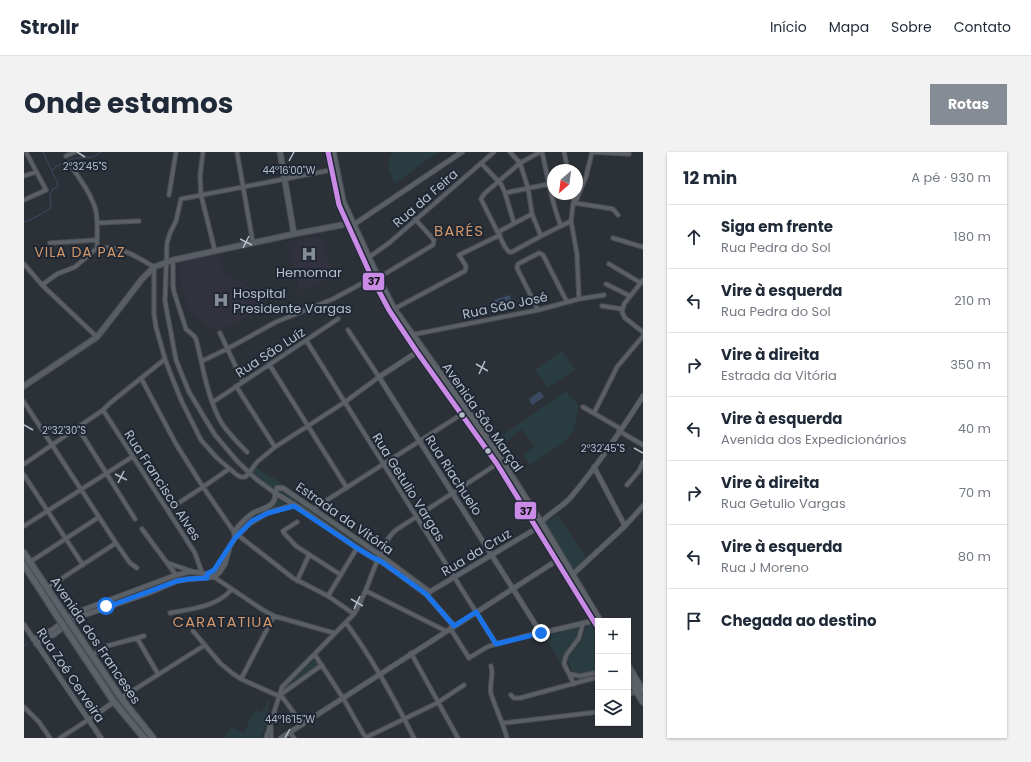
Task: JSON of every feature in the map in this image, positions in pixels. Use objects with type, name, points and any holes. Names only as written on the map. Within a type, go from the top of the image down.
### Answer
[{"type":"main road","points":[[280,152],[294,234]]},
{"type":"main road","points":[[328,152],[340,205],[350,223]]},
{"type":"main road","points":[[333,152],[340,192],[350,223]]},
{"type":"main road","points":[[24,386],[97,337],[142,279],[154,267],[173,260],[350,223]]},
{"type":"main road","name":"Avenida São Marçal","points":[[350,223],[368,258],[375,278],[394,309],[411,335],[495,450],[598,618]]},
{"type":"main road","name":"Avenida São Marçal","points":[[350,223],[390,310],[417,352],[497,464],[595,624]]},
{"type":"main road","name":"Avenida dos Franceses","points":[[24,553],[121,698],[153,738]]},
{"type":"main road","name":"Avenida dos Franceses","points":[[24,565],[114,702],[144,738]]},
{"type":"main road","points":[[631,672],[641,691],[643,702]]},
{"type":"main road","points":[[631,680],[641,691]]},
{"type":"street","points":[[24,200],[46,190],[26,152]]},
{"type":"street","points":[[66,156],[75,152]]},
{"type":"street","points":[[169,195],[176,152]]},
{"type":"street","points":[[203,152],[200,176],[201,195],[215,251]]},
{"type":"street","points":[[237,152],[253,243]]},
{"type":"street","points":[[350,223],[457,152]]},
{"type":"street","points":[[350,223],[401,194],[462,152]]},
{"type":"street","name":"Rua da Feira","points":[[368,258],[389,243],[494,152]]},
{"type":"street","points":[[510,152],[520,163],[528,188],[532,214],[540,236]]},
{"type":"street","points":[[547,176],[541,152],[520,163],[484,194],[481,199],[507,250],[512,252],[571,221]]},
{"type":"street","points":[[564,152],[567,164]]},
{"type":"street","points":[[580,299],[571,221],[572,206],[586,177],[592,152],[629,154]]},
{"type":"street","points":[[69,163],[89,194],[96,210],[97,248]]},
{"type":"street","points":[[481,163],[499,182],[505,193],[514,223]]},
{"type":"street","points":[[36,644],[55,634],[75,618],[177,581],[205,575],[214,570],[236,535],[253,514],[272,504],[275,493],[238,462],[215,435],[189,392],[182,377],[174,350],[165,301],[167,243],[176,221],[181,199],[331,170]]},
{"type":"street","points":[[24,176],[36,172]]},
{"type":"street","points":[[505,193],[547,184]]},
{"type":"street","points":[[552,200],[561,226]]},
{"type":"street","points":[[574,203],[613,209],[618,215]]},
{"type":"street","points":[[394,309],[465,270],[466,266],[459,255],[499,234],[514,223],[532,214]]},
{"type":"street","points":[[202,361],[228,349],[276,322],[333,298],[375,278],[433,245],[434,240],[415,219]]},
{"type":"street","points":[[97,223],[139,221]]},
{"type":"street","points":[[613,238],[643,247]]},
{"type":"street","points":[[50,243],[97,240]]},
{"type":"street","points":[[42,285],[57,274],[75,267],[97,248],[110,247],[123,250],[154,267],[154,314],[165,360],[182,402],[201,440],[228,469],[241,477],[245,477],[250,473],[257,462],[275,447],[345,402],[417,352]]},
{"type":"street","points":[[538,310],[516,268],[518,264],[540,253],[543,254],[567,302]]},
{"type":"street","points":[[173,260],[174,292],[186,329],[196,339],[213,402],[223,425],[236,442],[247,452]]},
{"type":"street","points":[[24,264],[42,285],[97,337]]},
{"type":"street","points":[[609,264],[642,282],[630,296],[622,309],[622,314],[643,332]]},
{"type":"street","points":[[606,284],[630,296]]},
{"type":"street","name":"Rua São José","points":[[411,335],[538,310],[580,299],[604,295]]},
{"type":"street","points":[[602,306],[622,309]]},
{"type":"street","name":"Rua São Luíz","points":[[213,402],[338,319]]},
{"type":"street","name":"Rua Riachuelo","points":[[348,330],[540,631]]},
{"type":"street","points":[[220,333],[243,382]]},
{"type":"street","points":[[594,413],[617,367],[643,336]]},
{"type":"street","name":"Rua Getulio Vargas","points":[[306,340],[496,644]]},
{"type":"street","points":[[24,464],[103,410],[110,402],[165,360]]},
{"type":"street","points":[[269,364],[347,488]]},
{"type":"street","points":[[141,378],[176,444],[236,535],[297,581],[328,596],[354,614]]},
{"type":"street","points":[[236,386],[275,447]]},
{"type":"street","points":[[537,528],[540,522],[568,500],[594,467],[643,396]]},
{"type":"street","points":[[24,402],[116,543],[130,562],[137,568]]},
{"type":"street","points":[[582,407],[594,413],[643,445]]},
{"type":"street","name":"Rua Francisco Alves","points":[[103,410],[195,553],[205,575]]},
{"type":"street","points":[[313,509],[462,414]]},
{"type":"street","points":[[78,428],[135,518]]},
{"type":"street","points":[[24,526],[132,457]]},
{"type":"street","points":[[627,485],[639,471],[643,462]]},
{"type":"street","points":[[266,738],[282,687],[315,655],[334,633],[346,623],[360,606],[379,557],[392,533],[497,464]]},
{"type":"street","points":[[594,467],[604,489],[625,526]]},
{"type":"street","points":[[168,510],[228,469]]},
{"type":"street","points":[[24,475],[83,565]]},
{"type":"street","name":"Estrada da Vitória","points":[[379,557],[357,548],[294,506],[275,493],[277,488],[281,487],[313,509],[379,557],[428,593],[469,658],[496,644]]},
{"type":"street","points":[[236,535],[258,517],[282,508],[294,506]]},
{"type":"street","points":[[572,575],[625,526],[643,506]]},
{"type":"street","points":[[30,562],[99,517]]},
{"type":"street","points":[[297,522],[286,528],[283,532],[296,546],[340,575]]},
{"type":"street","name":"Rua da Cruz","points":[[428,593],[537,528]]},
{"type":"street","points":[[142,529],[176,575]]},
{"type":"street","points":[[47,588],[116,543]]},
{"type":"street","points":[[214,577],[220,572],[225,564],[230,546]]},
{"type":"street","points":[[328,596],[357,548]]},
{"type":"street","points":[[297,581],[309,555]]},
{"type":"street","points":[[281,738],[556,561]]},
{"type":"street","points":[[167,562],[214,577],[274,616],[334,633]]},
{"type":"street","points":[[33,639],[52,630],[69,617],[79,612],[176,575],[192,571]]},
{"type":"street","points":[[170,613],[211,604],[224,598],[232,589]]},
{"type":"street","points":[[366,592],[450,628]]},
{"type":"street","points":[[107,607],[106,603],[113,599]]},
{"type":"street","points":[[241,679],[274,616]]},
{"type":"street","points":[[496,644],[540,631],[593,621]]},
{"type":"street","points":[[346,623],[364,646],[414,738]]},
{"type":"street","points":[[574,684],[564,664],[567,654],[579,638],[583,623]]},
{"type":"street","name":"Rua Zoé Cerveira","points":[[24,625],[101,738]]},
{"type":"street","points":[[194,631],[228,670],[241,679],[283,698],[302,724]]},
{"type":"street","points":[[92,655],[107,646],[144,636]]},
{"type":"street","points":[[137,638],[158,674]]},
{"type":"street","points":[[121,698],[205,645]]},
{"type":"street","points":[[411,654],[437,703],[458,738]]},
{"type":"street","points":[[315,655],[366,737],[374,735],[437,703],[464,685]]},
{"type":"street","points":[[279,696],[322,665]]},
{"type":"street","points":[[491,666],[491,693],[503,722],[506,738]]},
{"type":"street","points":[[569,674],[573,676],[580,676],[595,673]]},
{"type":"street","points":[[511,696],[514,698],[520,698],[595,678]]},
{"type":"street","points":[[631,693],[641,691]]},
{"type":"street","points":[[60,738],[114,702]]},
{"type":"street","points":[[24,707],[39,722],[50,738]]},
{"type":"street","points":[[503,722],[595,712]]},
{"type":"street","points":[[271,738],[272,718]]},
{"type":"street","points":[[290,733],[294,738]]},
{"type":"shaded area","points":[[393,152],[441,152],[428,159],[395,184],[388,164],[390,156]]},
{"type":"shaded area","name":"Hemomar","points":[[320,236],[334,276],[300,292],[288,242]]},
{"type":"shaded area","name":"Hospital Presidente Vargas","points":[[217,254],[226,275],[253,289],[260,311],[216,332],[189,310],[182,290],[179,262]]},
{"type":"shaded area","points":[[562,351],[575,370],[548,388],[535,370]]},
{"type":"shaded area","points":[[566,391],[579,406],[574,430],[567,440],[530,465],[523,455],[534,446],[522,429],[498,448],[494,441]]},
{"type":"shaded area","points":[[255,466],[284,485],[278,485],[272,489],[253,474]]},
{"type":"shaded area","points":[[281,489],[371,550],[371,552],[368,553],[278,493],[278,490]]},
{"type":"shaded area","points":[[277,499],[286,505],[260,514],[238,532],[237,531],[255,515]]},
{"type":"shaded area","points":[[558,515],[586,558],[572,570],[544,523]]},
{"type":"shaded area","points":[[190,573],[200,576],[178,579],[108,605],[117,599]]},
{"type":"shaded area","points":[[590,624],[595,630],[595,670],[577,674],[573,671],[567,660],[582,640],[586,627]]},
{"type":"shaded area","points":[[578,626],[576,636],[567,649],[561,663],[545,637]]},
{"type":"shaded area","points":[[315,659],[320,665],[284,688]]},
{"type":"shaded area","points":[[270,698],[266,723],[260,738],[224,738],[231,727],[244,733],[254,710],[261,713]]},
{"type":"water","points":[[510,295],[512,302],[496,307],[494,300]]},
{"type":"water","points":[[540,391],[544,397],[532,405],[529,399]]},
{"type":"waterway","points":[[24,222],[50,209],[50,194],[53,189],[58,187],[43,152]]},
{"type":"waterway","points":[[52,170],[74,158],[93,157],[101,152]]},
{"type":"waterway","points":[[24,646],[29,643]]},
{"type":"transit line","name":"37","points":[[328,152],[339,205],[372,278],[389,310],[497,464],[595,623]]},
{"type":"place","name":"Hemomar","points":[[309,254]]},
{"type":"place","name":"Hospital Presidente Vargas","points":[[221,300]]},
{"type":"district","name":"BARÉS","points":[[459,231]]},
{"type":"district","name":"VILA DA PAZ","points":[[80,252]]},
{"type":"district","name":"CARATATIUA","points":[[223,622]]},
{"type":"route","points":[[106,606],[107,607],[149,593],[180,580],[207,578],[207,574],[214,570],[235,538],[246,526],[255,519],[268,513],[294,506],[300,508],[357,548],[400,574],[426,594],[454,626],[476,612],[496,644],[541,633]]}]
